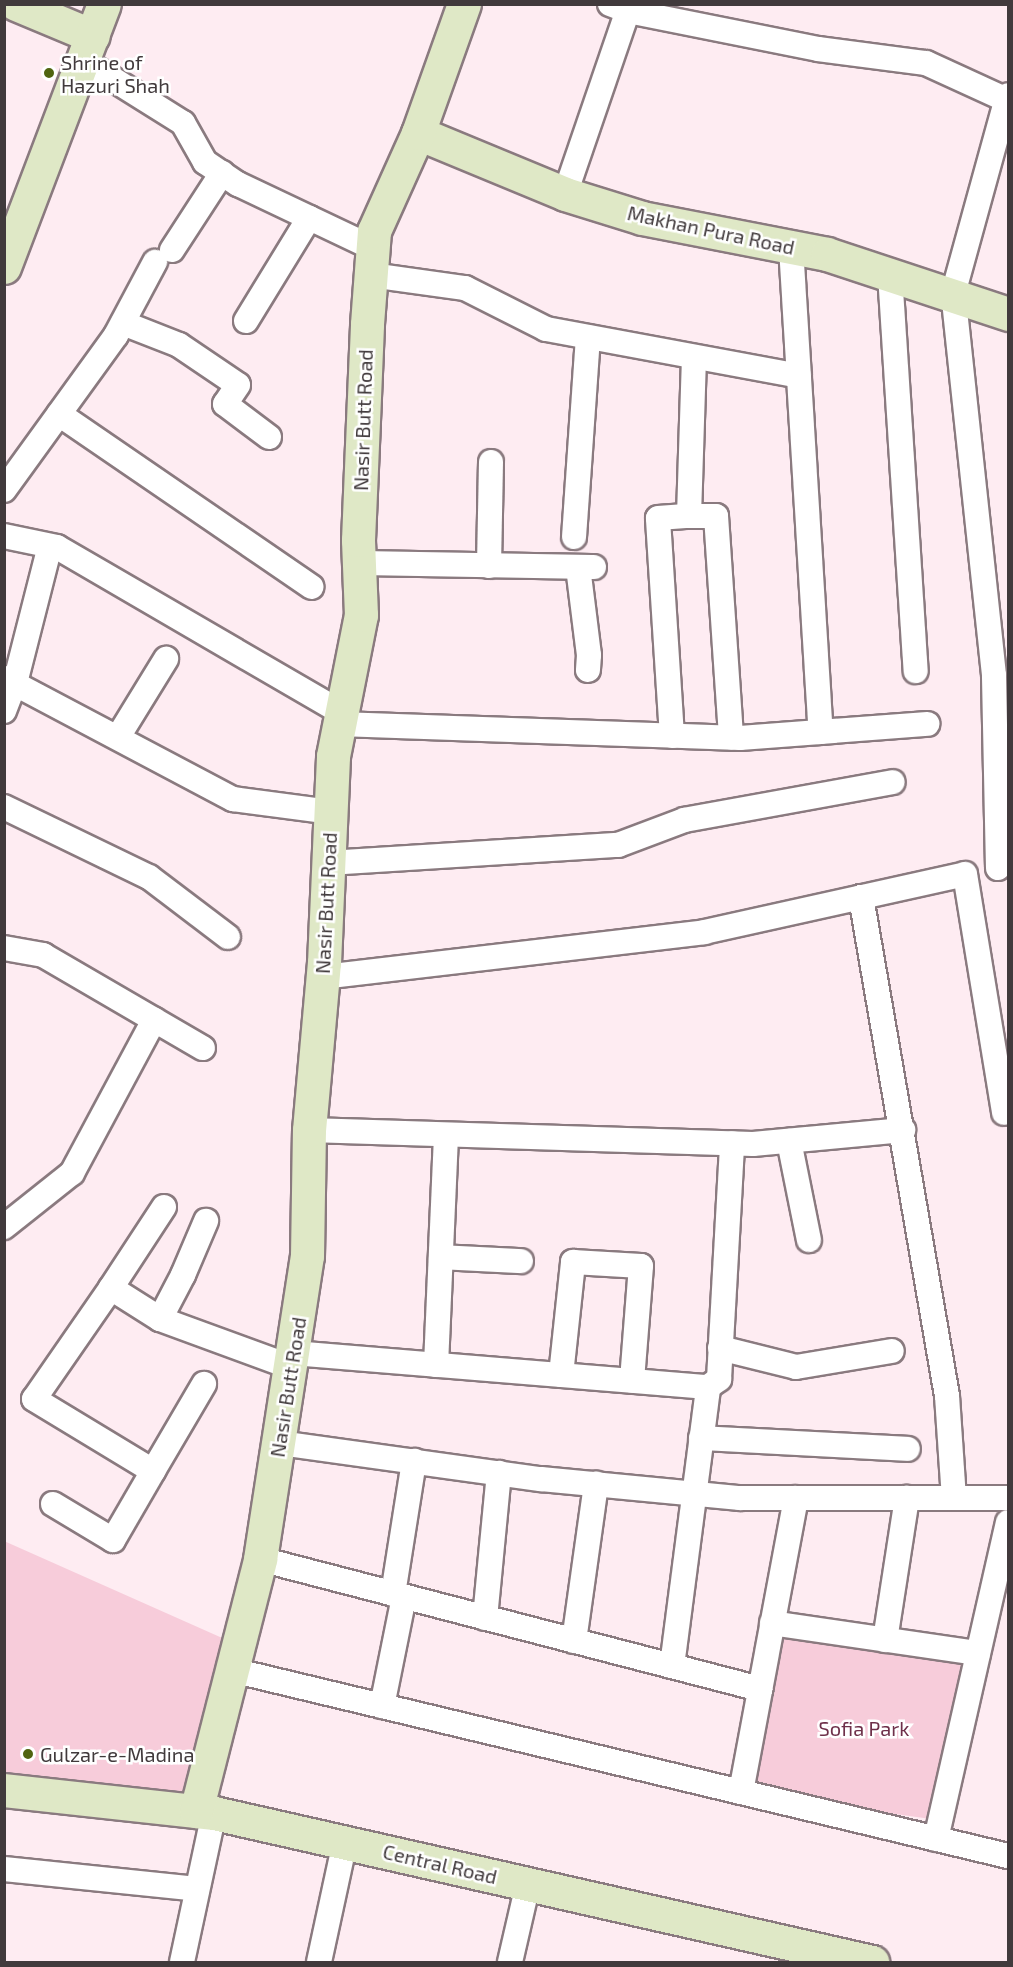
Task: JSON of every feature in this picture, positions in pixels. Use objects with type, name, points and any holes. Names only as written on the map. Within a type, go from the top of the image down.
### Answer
[{"type":"street","points":[[16,4],[88,49],[183,123],[205,162],[309,218],[372,262],[465,288],[546,329],[799,376]]},
{"type":"street","points":[[4,267],[104,4]]},
{"type":"street","name":"Nasir Butt Road","points":[[205,1812],[232,1670],[260,1559],[308,1256],[309,1130],[323,976],[333,756],[361,615],[359,563],[374,231],[418,134],[464,4]]},
{"type":"street","points":[[565,194],[623,7],[818,49],[926,63],[1008,97],[998,176],[953,294],[994,675],[998,868]]},
{"type":"street","name":"Makhan Pura Road","points":[[418,134],[565,194],[642,218],[827,254],[1008,314]]},
{"type":"street","points":[[4,490],[123,323],[164,256],[222,173]]},
{"type":"street","points":[[246,321],[309,218]]},
{"type":"street","points":[[791,247],[821,732]]},
{"type":"street","points":[[890,274],[916,671]]},
{"type":"street","points":[[123,323],[179,345],[238,385],[225,404],[269,437]]},
{"type":"street","points":[[574,537],[588,337]]},
{"type":"street","points":[[689,516],[694,357]]},
{"type":"street","points":[[59,414],[312,587]]},
{"type":"street","points":[[489,566],[492,462]]},
{"type":"street","points":[[672,736],[658,518],[716,516],[731,738]]},
{"type":"street","points":[[4,536],[57,547],[340,718],[731,738],[927,724]]},
{"type":"street","points":[[4,711],[10,681],[50,546]]},
{"type":"street","points":[[359,563],[586,567],[588,670]]},
{"type":"street","points":[[118,737],[166,659]]},
{"type":"street","points":[[10,681],[233,800],[330,812]]},
{"type":"street","points":[[328,863],[618,845],[684,819],[893,782]]},
{"type":"street","points":[[4,807],[149,877],[228,937]]},
{"type":"street","points":[[323,976],[704,932],[965,874],[1004,1113]]},
{"type":"street","points":[[861,897],[903,1130],[947,1396],[954,1498]]},
{"type":"street","points":[[5,949],[43,955],[203,1048]]},
{"type":"street","points":[[4,1227],[72,1173],[154,1020]]},
{"type":"street","points":[[309,1130],[732,1143],[789,1141],[903,1130]]},
{"type":"street","points":[[436,1365],[446,1135]]},
{"type":"street","points":[[789,1141],[809,1240]]},
{"type":"street","points":[[111,1288],[160,1319],[292,1360],[436,1365],[708,1387],[718,1379],[732,1143]]},
{"type":"street","points":[[153,1472],[34,1400],[164,1207]]},
{"type":"street","points":[[160,1319],[183,1275],[206,1221]]},
{"type":"street","points":[[441,1257],[521,1261]]},
{"type":"street","points":[[561,1375],[573,1262],[641,1266],[632,1381]]},
{"type":"street","points":[[720,1348],[796,1367],[892,1352]]},
{"type":"street","points":[[53,1504],[113,1540],[204,1384]]},
{"type":"street","points":[[672,1666],[708,1387]]},
{"type":"street","points":[[701,1438],[908,1449]]},
{"type":"street","points":[[280,1443],[499,1473],[740,1498],[1008,1498]]},
{"type":"street","points":[[382,1706],[414,1461]]},
{"type":"street","points":[[485,1618],[499,1473]]},
{"type":"street","points":[[574,1641],[596,1484]]},
{"type":"street","points":[[741,1792],[796,1498]]},
{"type":"street","points":[[885,1640],[907,1498]]},
{"type":"street","points":[[936,1839],[978,1653],[999,1602],[1008,1522]]},
{"type":"street","points":[[260,1559],[760,1689]]},
{"type":"street","points":[[772,1623],[978,1653]]},
{"type":"street","points":[[232,1670],[1008,1856]]},
{"type":"street","name":"Central Road","points":[[4,1790],[205,1812],[872,1962]]},
{"type":"street","points":[[182,1962],[197,1888],[205,1812]]},
{"type":"street","points":[[326,1961],[345,1842]]},
{"type":"street","points":[[4,1869],[197,1888]]},
{"type":"street","points":[[510,1962],[528,1884]]},
{"type":"green space","points":[[4,1541],[238,1645],[196,1811],[5,1792]]},
{"type":"green space","name":"Sofia Park","points":[[772,1623],[978,1652],[954,1822],[748,1793]]},
{"type":"place","name":"Shrine of Hazuri Shah","points":[[49,73]]},
{"type":"place","name":"Gulzar-e-Madina","points":[[28,1754]]}]
